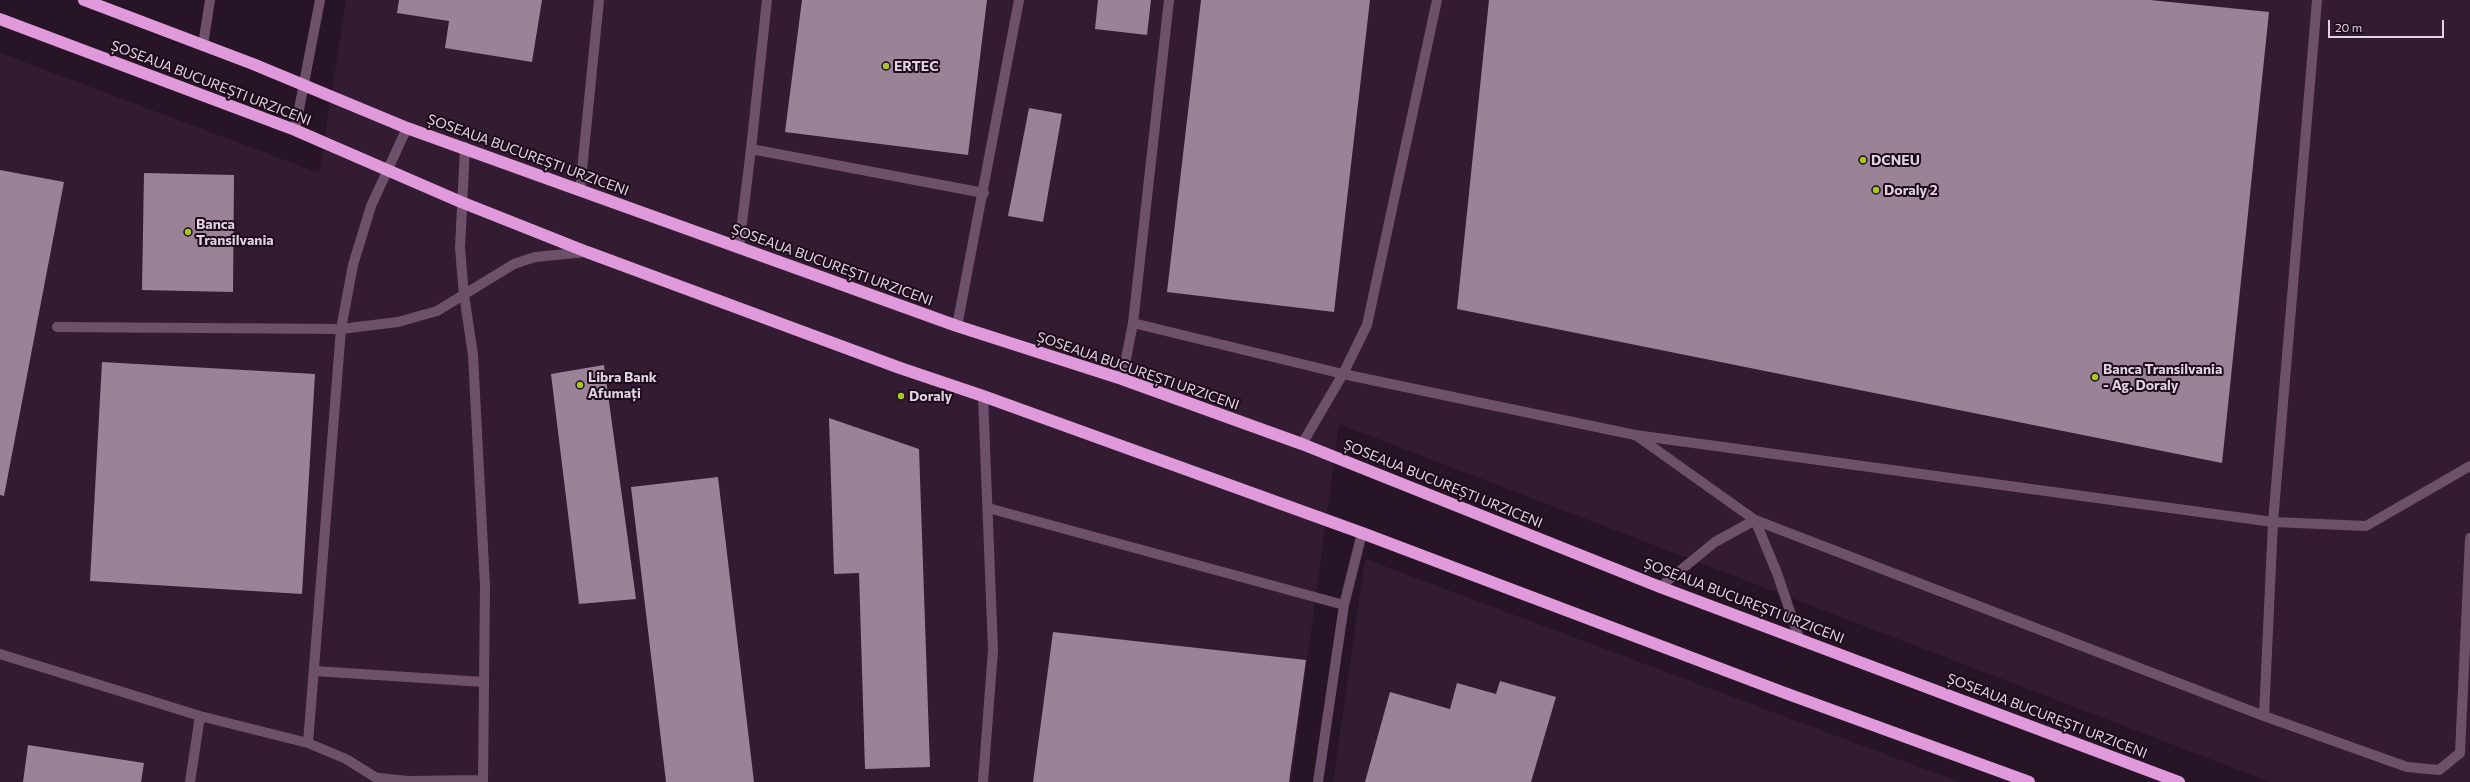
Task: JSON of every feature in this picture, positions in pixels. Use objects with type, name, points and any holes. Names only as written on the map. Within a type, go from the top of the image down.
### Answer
[{"type":"highway","name":"ȘOSEAUA BUCUREȘTI URZICENI","points":[[92,1],[407,128],[958,326],[1122,379],[1302,444],[1660,587],[1800,638],[2179,782]]},
{"type":"highway","name":"ȘOSEAUA BUCUREȘTI URZICENI","points":[[0,19],[294,130],[460,202],[587,252],[900,368],[983,396],[1362,533],[1785,693],[2029,782]]},
{"type":"street","points":[[203,45],[210,0]]},
{"type":"street","points":[[294,130],[320,0]]},
{"type":"street","points":[[580,190],[599,0]]},
{"type":"street","points":[[739,247],[767,0]]},
{"type":"street","points":[[958,326],[1019,0]]},
{"type":"street","points":[[1122,379],[1133,323],[1169,0]]},
{"type":"street","points":[[1302,444],[1343,374],[1367,324],[1437,0]]},
{"type":"street","points":[[2264,716],[2273,522],[2317,0]]},
{"type":"street","points":[[308,743],[341,329],[353,265],[371,206],[407,128]]},
{"type":"street","points":[[0,654],[200,716],[308,743],[346,759],[381,780],[483,781],[485,578],[473,355],[464,295],[460,248],[460,202],[465,148]]},
{"type":"street","points":[[751,149],[984,193]]},
{"type":"street","points":[[57,327],[341,329],[398,322],[437,311],[514,264],[535,257],[587,252]]},
{"type":"street","points":[[1133,323],[1343,374],[1635,435],[2273,522],[2366,526],[2470,466]]},
{"type":"street","points":[[983,396],[994,650],[983,782]]},
{"type":"street","points":[[1635,435],[1755,520],[2264,716],[2407,767],[2439,770],[2460,753],[2470,538]]},
{"type":"street","points":[[988,508],[1344,605]]},
{"type":"street","points":[[1660,587],[1715,542],[1755,520]]},
{"type":"street","points":[[1755,520],[1777,573],[1800,638]]},
{"type":"street","points":[[1318,782],[1344,605],[1362,533]]},
{"type":"street","points":[[314,671],[484,682]]},
{"type":"street","points":[[190,782],[200,716]]},
{"type":"shaded area","name":"Doraly","points":[[346,0],[2470,0],[2470,782],[2270,782],[1339,424],[1291,782],[0,782],[0,53],[319,173]]},
{"type":"shaded area","points":[[1365,559],[1959,782],[1333,782]]},
{"type":"building","points":[[399,0],[542,0],[532,62],[445,48],[449,21],[397,13]]},
{"type":"building","name":"ERTEC","points":[[802,0],[987,0],[968,155],[785,132]]},
{"type":"building","points":[[1098,0],[1151,0],[1147,35],[1095,29]]},
{"type":"building","points":[[1201,0],[1370,0],[1334,312],[1167,292]]},
{"type":"building","name":"DCNEU","points":[[1489,0],[2150,0],[2269,12],[2222,463],[1457,309]]},
{"type":"building","points":[[1029,108],[1062,114],[1043,222],[1008,216]]},
{"type":"building","points":[[0,170],[64,182],[4,496],[0,495]]},
{"type":"building","name":"Banca Transilvania","points":[[144,173],[234,175],[233,292],[142,290]]},
{"type":"building","points":[[102,362],[315,374],[302,594],[90,581]]},
{"type":"building","points":[[604,365],[636,599],[579,604],[551,374]]},
{"type":"building","points":[[829,418],[919,449],[930,767],[865,769],[859,573],[834,574]]},
{"type":"building","points":[[718,477],[754,782],[666,782],[631,487]]},
{"type":"building","points":[[1053,632],[1306,660],[1289,782],[1033,782]]},
{"type":"building","points":[[1500,681],[1556,697],[1531,782],[1365,782],[1390,692],[1450,709],[1457,683],[1496,694]]},
{"type":"building","points":[[28,745],[144,763],[141,782],[23,782]]},
{"type":"place","name":"ERTEC","points":[[886,66]]},
{"type":"place","name":"DCNEU","points":[[1863,160]]},
{"type":"place","name":"Doraly 2","points":[[1876,190]]},
{"type":"place","name":"Banca Transilvania","points":[[188,232]]},
{"type":"place","name":"Banca Transilvania - Ag. Doraly","points":[[2095,377]]},
{"type":"place","name":"Libra Bank Afumați","points":[[580,385]]},
{"type":"place","name":"Doraly","points":[[901,396]]}]
